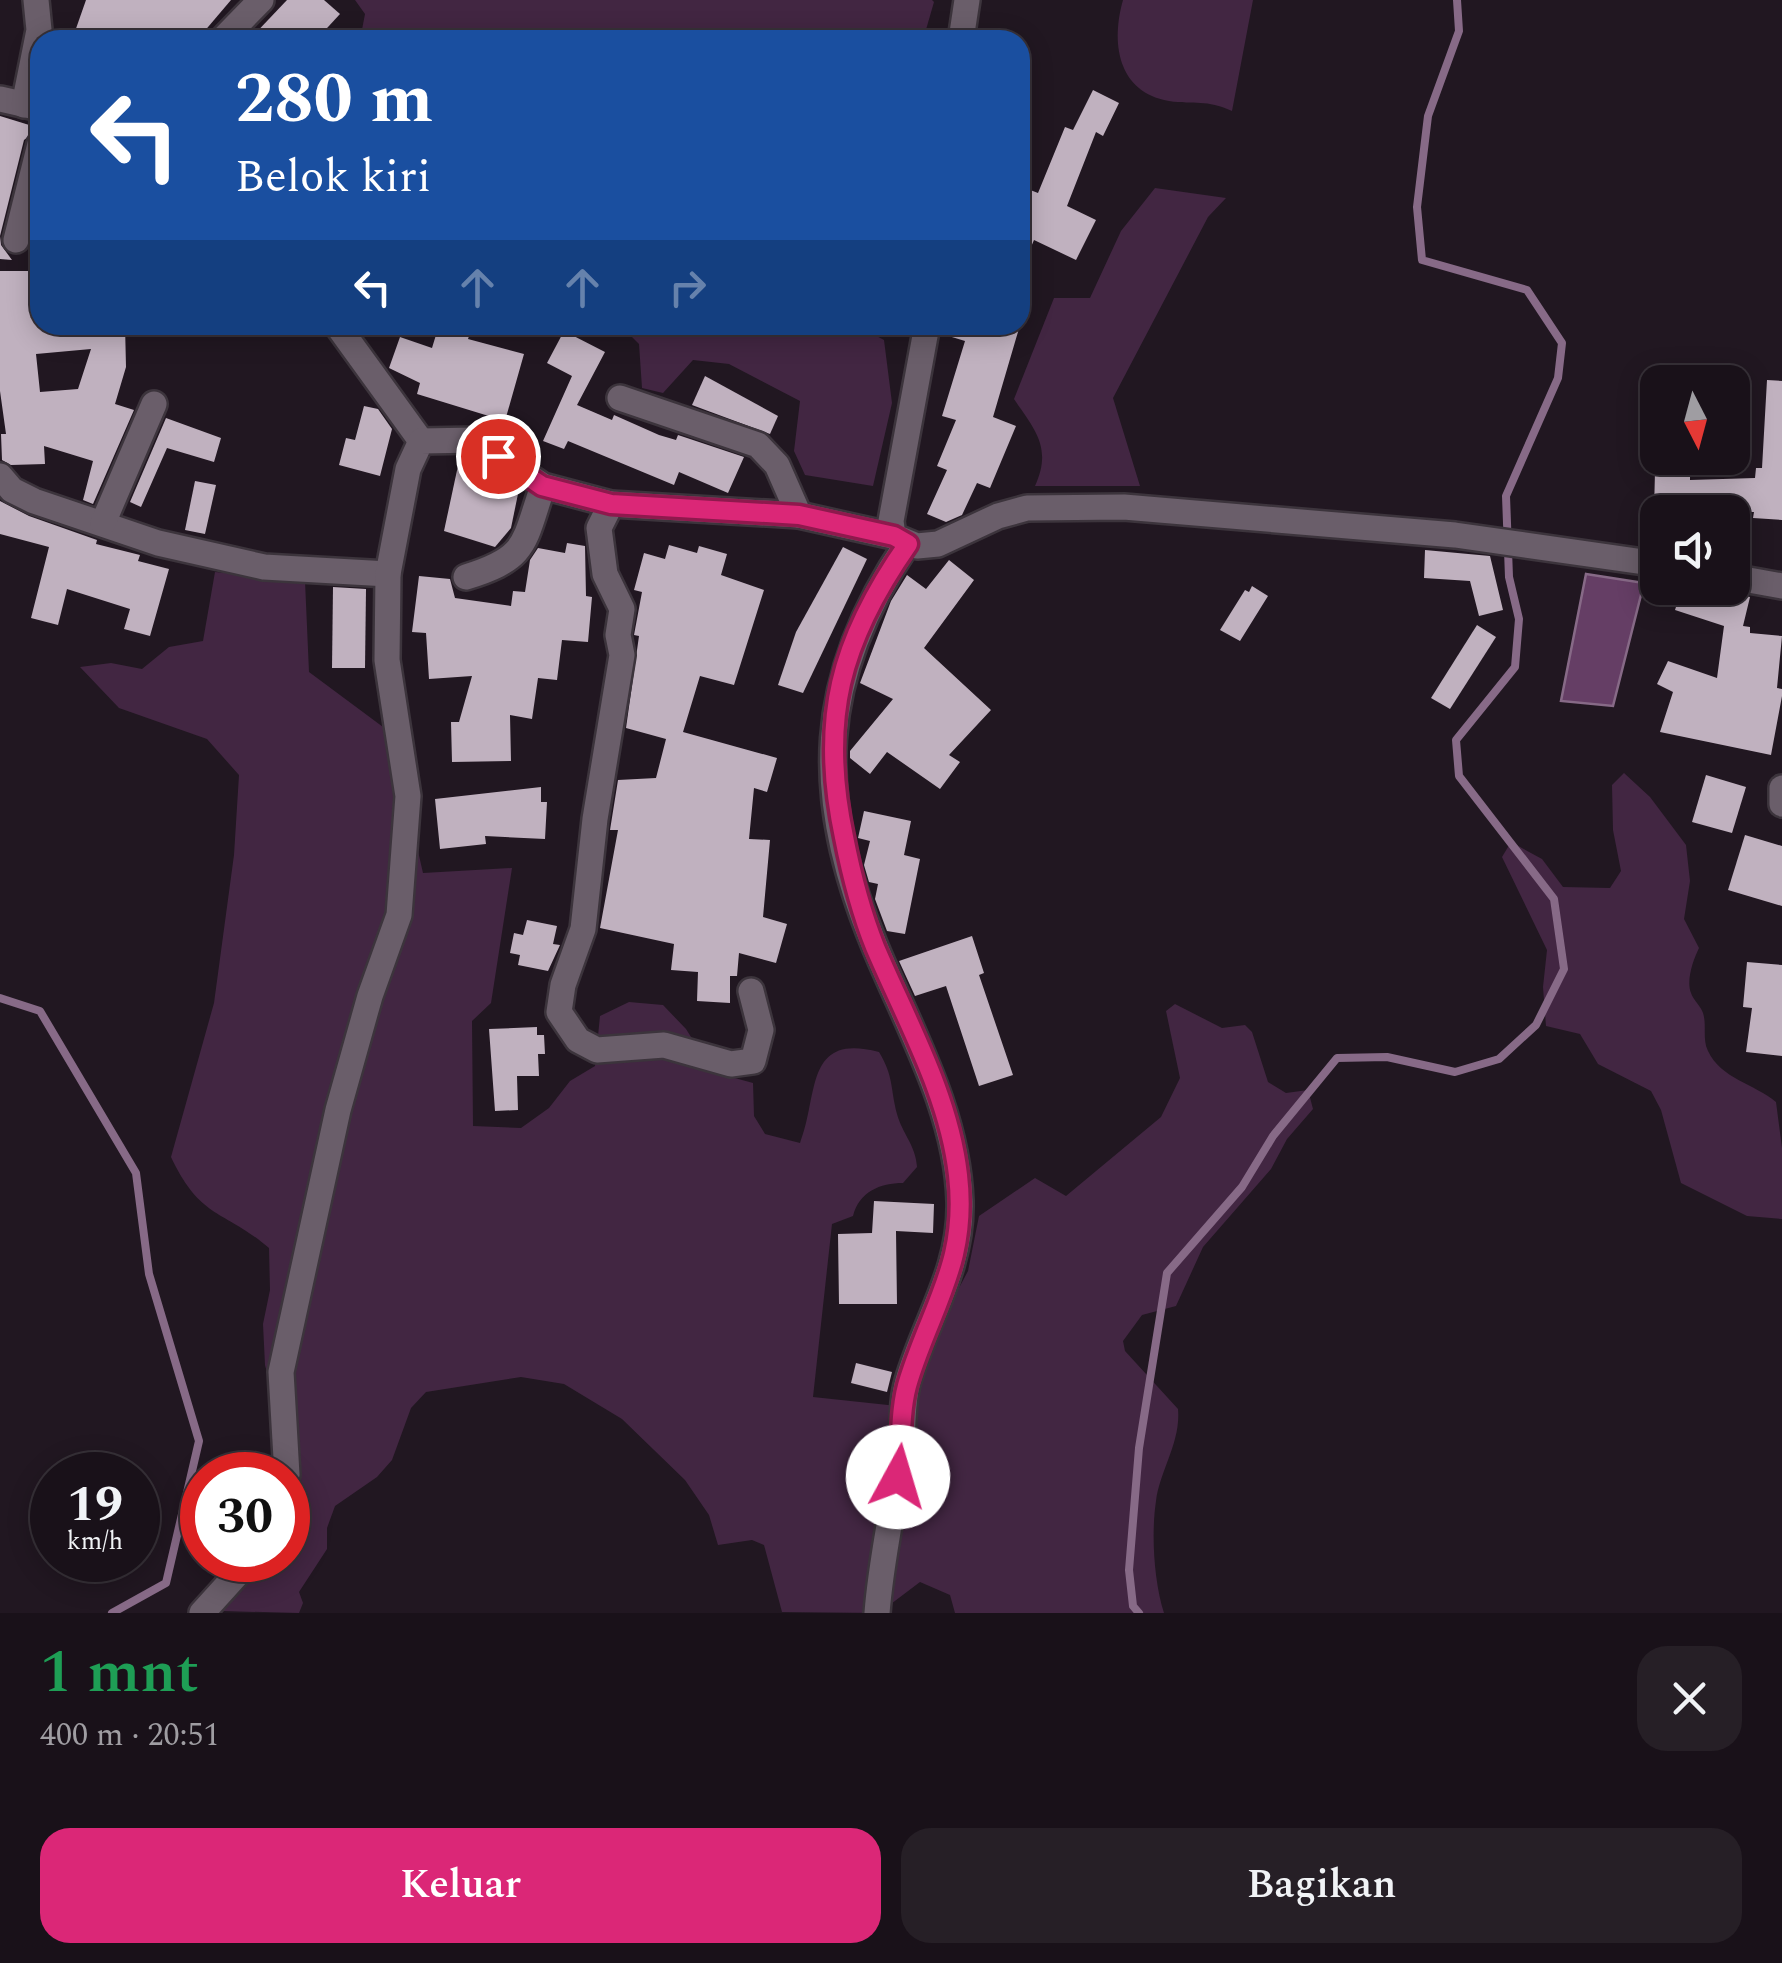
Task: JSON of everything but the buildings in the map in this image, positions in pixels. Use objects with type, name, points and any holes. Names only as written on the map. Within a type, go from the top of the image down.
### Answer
[{"type":"street","points":[[36,0],[39,30]]},
{"type":"street","points":[[232,30],[262,0]]},
{"type":"street","points":[[962,30],[967,0]]},
{"type":"street","points":[[21,104],[30,67]]},
{"type":"street","points":[[16,240],[30,184]]},
{"type":"street","points":[[344,335],[422,441]]},
{"type":"street","points":[[877,1613],[908,1380],[945,1293],[960,1218],[954,1148],[915,1034],[874,943],[834,790],[832,720],[840,678],[868,606],[900,540],[892,521],[925,335]]},
{"type":"street","points":[[620,398],[758,445],[777,465],[799,515]]},
{"type":"street","points":[[103,523],[154,404]]},
{"type":"street","points":[[422,441],[476,440],[542,486],[611,504],[799,515],[900,540],[938,544],[998,516],[1027,508],[1083,507],[1455,535],[1640,561]]},
{"type":"street","points":[[286,1452],[281,1372],[338,1110],[370,996],[399,915],[408,796],[387,660],[388,574],[408,469],[422,441]]},
{"type":"street","points":[[0,476],[12,490],[34,501],[158,543],[264,566],[388,574]]},
{"type":"street","points":[[466,576],[499,567],[518,554],[542,486]]},
{"type":"street","points":[[611,504],[599,528],[604,574],[622,609],[618,636],[622,655],[594,819],[583,929],[559,1012],[578,1040],[597,1050],[664,1045],[731,1064],[753,1062],[761,1030],[750,991]]},
{"type":"street","points":[[1750,580],[1782,586]]},
{"type":"street","points":[[1782,788],[1782,804]]},
{"type":"street","points":[[202,1613],[230,1582]]},
{"type":"shaded area","points":[[355,0],[934,2],[926,30],[362,30],[365,14]]},
{"type":"shaded area","points":[[1123,0],[1253,0],[1232,111],[1169,101],[1138,87],[1128,76],[1119,48]]},
{"type":"shaded area","points":[[1155,188],[1226,198],[1208,217],[1113,398],[1140,486],[1035,486],[1042,450],[1035,431],[1014,399],[1054,298],[1090,298],[1121,231]]},
{"type":"shaded area","points":[[630,335],[875,335],[884,340],[892,403],[873,486],[805,475],[794,451],[800,401],[729,364],[693,360],[663,393],[642,388],[639,344]]},
{"type":"shaded area","points":[[215,572],[305,581],[309,672],[414,750],[412,825],[423,873],[512,868],[491,1003],[472,1021],[473,1126],[521,1128],[549,1108],[570,1081],[595,1066],[600,1016],[629,1002],[663,1005],[686,1029],[713,1072],[753,1083],[754,1116],[765,1134],[800,1143],[826,1059],[838,1051],[855,1048],[879,1052],[917,1167],[903,1183],[872,1190],[860,1201],[853,1216],[832,1224],[813,1397],[916,1408],[935,1333],[968,1271],[979,1216],[1035,1178],[1066,1196],[1161,1117],[1180,1078],[1166,1011],[1175,1004],[1222,1028],[1245,1025],[1252,1032],[1268,1082],[1286,1093],[1308,1090],[1313,1109],[1287,1139],[1271,1169],[1203,1247],[1176,1306],[1142,1315],[1123,1341],[1125,1351],[1178,1409],[1176,1433],[1154,1514],[1156,1573],[1164,1613],[955,1613],[950,1595],[920,1582],[879,1613],[782,1612],[764,1545],[752,1540],[718,1545],[709,1515],[685,1480],[622,1419],[564,1384],[521,1377],[426,1392],[411,1408],[392,1460],[377,1477],[335,1506],[327,1528],[327,1549],[310,1575],[310,1452],[292,1452],[291,1429],[277,1411],[265,1365],[263,1324],[270,1290],[269,1248],[203,1203],[171,1157],[214,1003],[234,855],[239,775],[207,739],[119,708],[80,667],[111,663],[142,669],[169,647],[203,641]]},
{"type":"shaded area","points":[[1586,574],[1640,582],[1640,599],[1613,706],[1561,701]]},
{"type":"shaded area","points":[[1624,773],[1650,797],[1686,845],[1690,881],[1684,919],[1699,948],[1691,970],[1692,996],[1703,1013],[1706,1046],[1714,1060],[1730,1075],[1776,1102],[1782,1148],[1782,1219],[1747,1216],[1681,1183],[1661,1110],[1651,1091],[1598,1064],[1580,1034],[1546,1026],[1543,987],[1547,950],[1502,857],[1511,842],[1542,859],[1563,887],[1610,888],[1621,871],[1613,830],[1612,785]]},
{"type":"shaded area","points":[[245,1582],[306,1582],[299,1592],[303,1603],[299,1613],[222,1611]]},
{"type":"waterway","points":[[1139,1613],[1133,1606],[1129,1570],[1139,1448],[1167,1273],[1242,1187],[1273,1136],[1337,1058],[1387,1057],[1455,1072],[1499,1059],[1536,1025],[1564,969],[1554,899],[1459,776],[1456,740],[1515,667],[1519,619],[1509,577],[1506,496],[1558,378],[1562,343],[1527,290],[1422,260],[1417,207],[1428,116],[1459,31],[1457,0]]},
{"type":"waterway","points":[[0,998],[40,1011],[136,1173],[149,1274],[199,1441],[166,1583],[112,1613]]},
{"type":"route","points":[[498,456],[542,486],[611,504],[799,515],[894,536],[908,544],[868,606],[852,642],[832,720],[834,790],[848,856],[874,943],[915,1034],[944,1117],[958,1176],[960,1218],[954,1265],[908,1380],[898,1477]]}]
